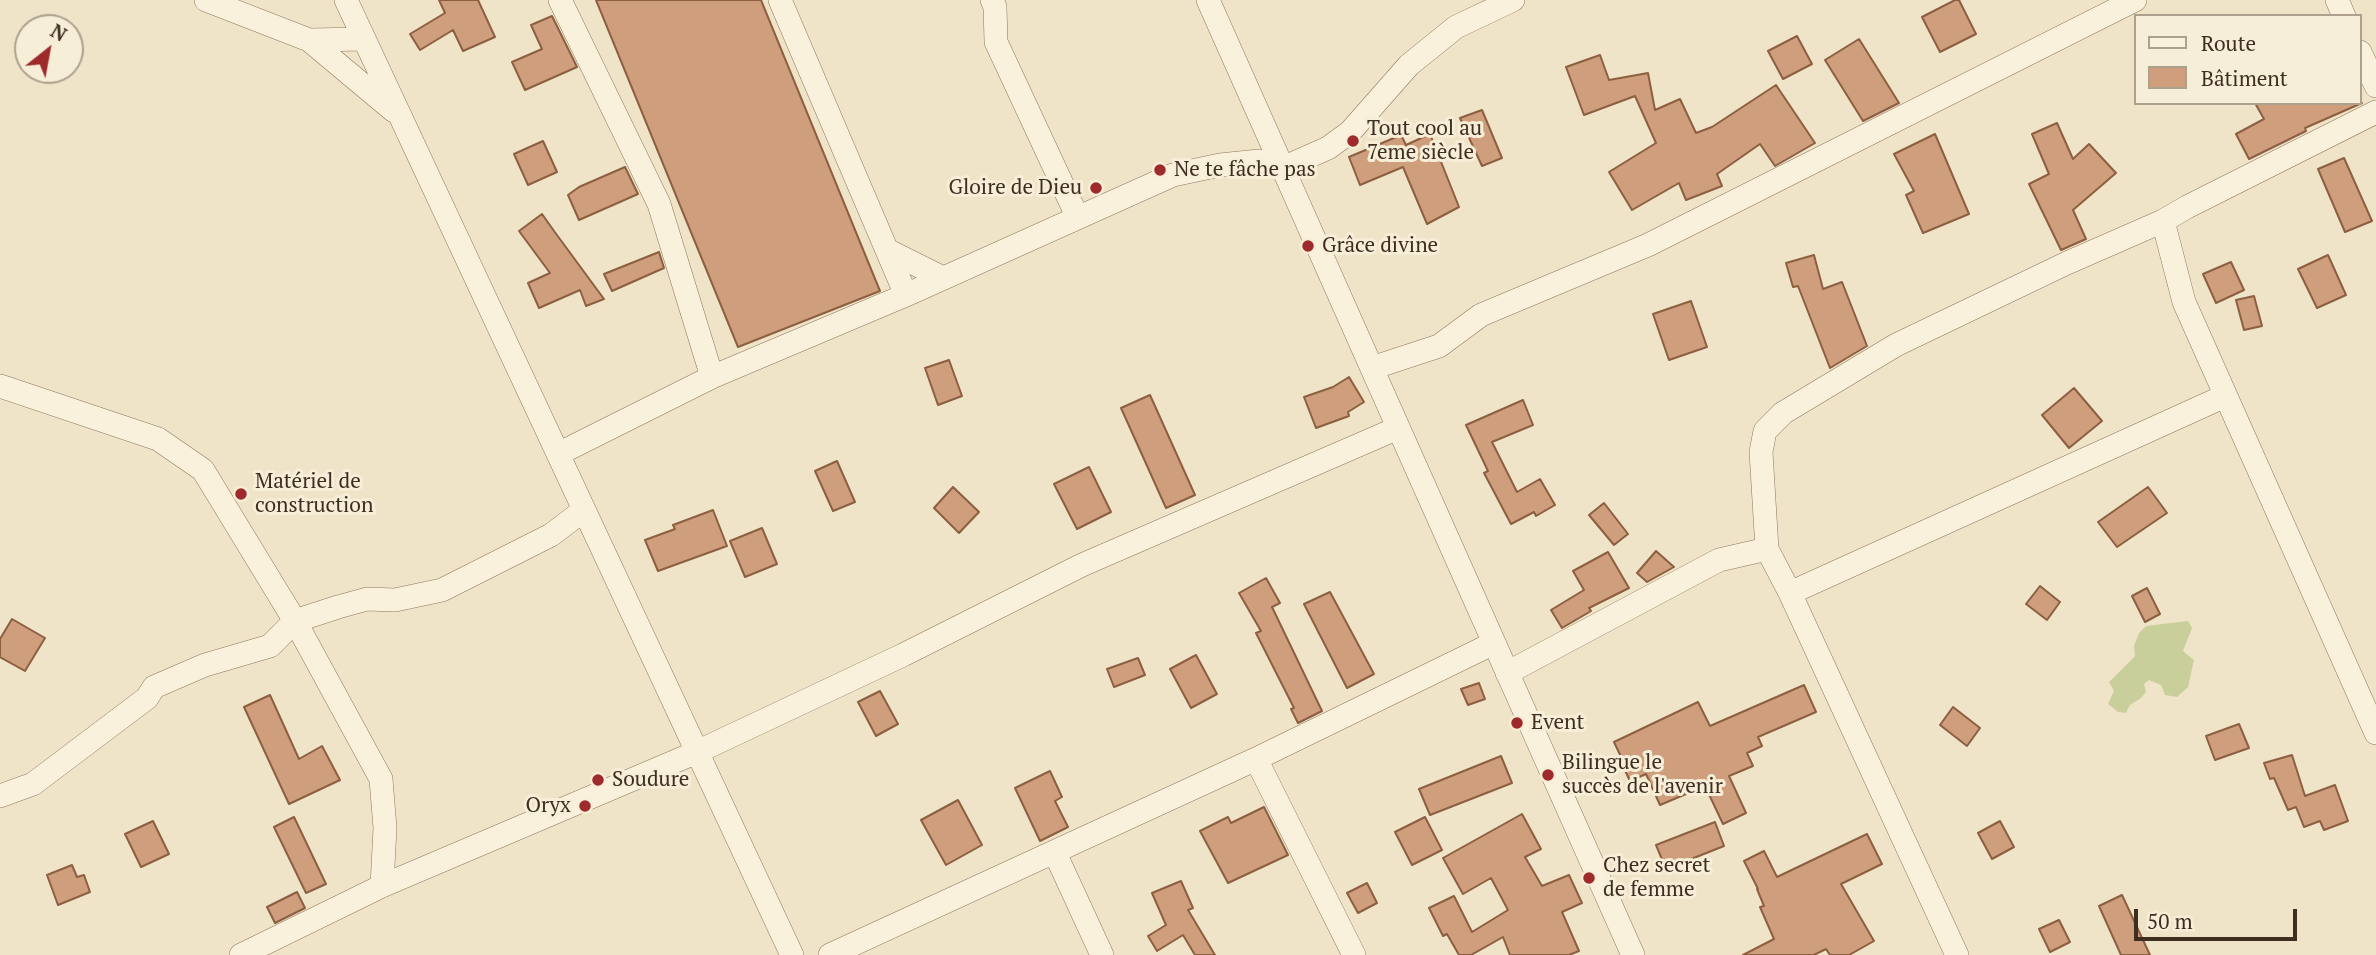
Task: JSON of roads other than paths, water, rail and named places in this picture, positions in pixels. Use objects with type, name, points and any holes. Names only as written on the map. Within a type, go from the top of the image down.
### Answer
[{"type":"street","points":[[206,0],[309,40],[400,116]]},
{"type":"street","points":[[346,0],[792,955]]},
{"type":"street","points":[[560,0],[659,204],[712,377]]},
{"type":"street","points":[[780,0],[906,295]]},
{"type":"street","points":[[992,0],[995,7],[996,42],[1077,216]]},
{"type":"street","points":[[1208,0],[1633,955]]},
{"type":"street","points":[[558,454],[712,377],[906,295],[1173,175],[1220,164],[1259,161],[1283,168],[1328,148],[1350,132],[1409,65],[1456,27],[1513,0]]},
{"type":"street","points":[[1372,368],[1439,346],[1481,315],[1648,245],[2135,0]]},
{"type":"street","points":[[309,40],[364,39]]},
{"type":"street","points":[[2362,56],[2376,86]]},
{"type":"street","points":[[1957,955],[1790,593],[1767,549],[1761,452],[1765,431],[1783,413],[1896,345],[2067,263],[2163,222],[2187,207],[2376,112]]},
{"type":"street","points":[[2163,222],[2184,302],[2376,733]]},
{"type":"street","points":[[887,250],[943,278]]},
{"type":"street","points":[[0,386],[158,439],[203,470],[295,621],[381,779],[385,828],[382,886]]},
{"type":"street","points":[[1790,593],[2225,396]]},
{"type":"street","points":[[241,955],[382,886],[697,752],[903,656],[1082,565],[1398,428]]},
{"type":"street","points":[[0,796],[33,784],[147,698],[154,687],[205,665],[270,646],[295,621],[367,599],[395,600],[442,590],[551,535],[584,510]]},
{"type":"street","points":[[1507,673],[1719,560],[1767,549]]},
{"type":"street","points":[[830,955],[1256,759],[1494,643]]},
{"type":"street","points":[[1256,759],[1354,955]]},
{"type":"street","points":[[1055,853],[1102,955]]},
{"type":"place","name":"Tout cool au 7eme siècle","points":[[1353,141]]},
{"type":"place","name":"Ne te fâche pas","points":[[1160,170]]},
{"type":"place","name":"Gloire de Dieu","points":[[1096,188]]},
{"type":"place","name":"Grâce divine","points":[[1308,246]]},
{"type":"place","name":"Matériel de construction","points":[[241,494]]},
{"type":"place","name":"Event","points":[[1517,723]]},
{"type":"place","name":"Bilingue le succès de l'avenir","points":[[1548,775]]},
{"type":"place","name":"Soudure","points":[[598,780]]},
{"type":"place","name":"Oryx","points":[[585,806]]},
{"type":"place","name":"Chez secret de femme","points":[[1589,878]]}]
